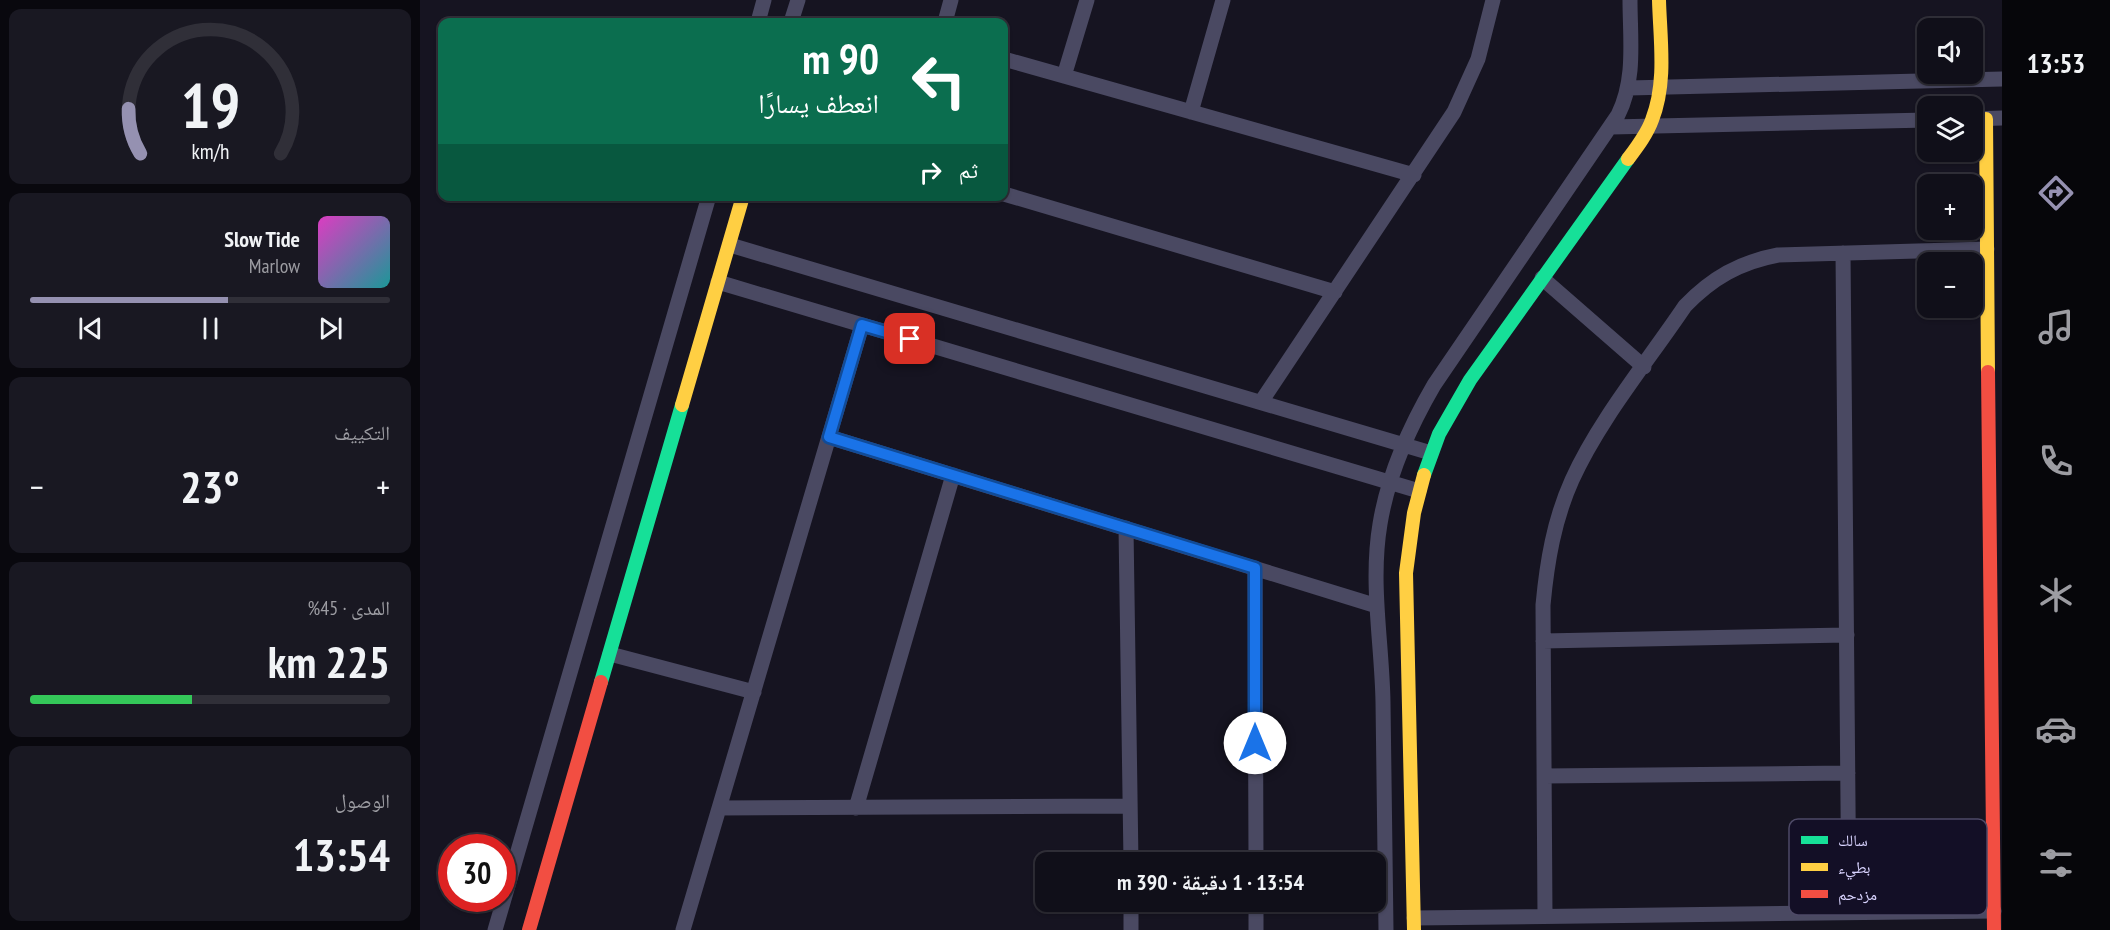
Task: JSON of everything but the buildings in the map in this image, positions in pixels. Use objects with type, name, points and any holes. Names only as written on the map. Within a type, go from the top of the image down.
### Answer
[{"type":"street","points":[[759,18],[764,0]]},
{"type":"street","points":[[792,18],[798,0]]},
{"type":"street","points":[[946,18],[951,0]]},
{"type":"street","points":[[1064,76],[1087,0]]},
{"type":"street","points":[[1191,112],[1223,0]]},
{"type":"street","points":[[1261,402],[1443,131],[1463,95],[1478,59],[1493,0]]},
{"type":"street","points":[[1386,930],[1383,699],[1377,568],[1380,525],[1389,482],[1417,414],[1434,385],[1611,127],[1625,102],[1631,64],[1630,0]]},
{"type":"street","points":[[1659,0],[1660,88],[1650,126],[1633,153],[1483,359],[1454,404],[1431,453],[1419,491],[1410,533],[1406,573],[1414,924],[1545,916],[1789,914]]},
{"type":"street","points":[[1008,60],[1414,175]]},
{"type":"street","points":[[1629,88],[2002,79]]},
{"type":"street","points":[[1983,119],[2002,118]]},
{"type":"street","points":[[1611,127],[1917,120]]},
{"type":"street","points":[[1982,162],[1987,249],[1994,930]]},
{"type":"street","points":[[1008,195],[1335,292]]},
{"type":"street","points":[[495,930],[708,201]]},
{"type":"street","points":[[529,930],[742,201]]},
{"type":"street","points":[[730,245],[1431,453]]},
{"type":"street","points":[[1545,916],[1543,605],[1546,570],[1562,508],[1584,455],[1685,306],[1700,290],[1736,266],[1767,257],[1987,249]]},
{"type":"street","points":[[1843,254],[1848,819]]},
{"type":"street","points":[[1542,278],[1644,367]]},
{"type":"street","points":[[718,282],[1419,491]]},
{"type":"street","points":[[683,930],[862,325]]},
{"type":"street","points":[[829,437],[1377,606]]},
{"type":"street","points":[[856,808],[954,475]]},
{"type":"street","points":[[1126,528],[1131,852]]},
{"type":"street","points":[[1255,568],[1256,852]]},
{"type":"street","points":[[1543,641],[1847,635]]},
{"type":"street","points":[[610,654],[754,692]]},
{"type":"street","points":[[1544,776],[1848,773]]},
{"type":"street","points":[[719,808],[1130,806]]},
{"type":"street","points":[[1987,911],[1994,911]]},
{"type":"street","points":[[1131,912],[1131,930]]},
{"type":"street","points":[[1256,912],[1256,930]]},
{"type":"traffic: fast","points":[[1424,475],[1439,434],[1470,380],[1628,159]]},
{"type":"traffic: fast","points":[[601,682],[682,405]]},
{"type":"traffic: slow","points":[[1628,159],[1650,125],[1660,91],[1662,60],[1659,0]]},
{"type":"traffic: slow","points":[[1986,119],[1988,372]]},
{"type":"traffic: slow","points":[[682,405],[742,201]]},
{"type":"traffic: slow","points":[[1414,930],[1406,573],[1414,513],[1424,475]]},
{"type":"traffic: jam","points":[[1988,372],[1994,930]]},
{"type":"traffic: jam","points":[[529,930],[601,682]]},
{"type":"route","points":[[910,339],[862,325],[829,437],[1255,568],[1255,743]]}]
